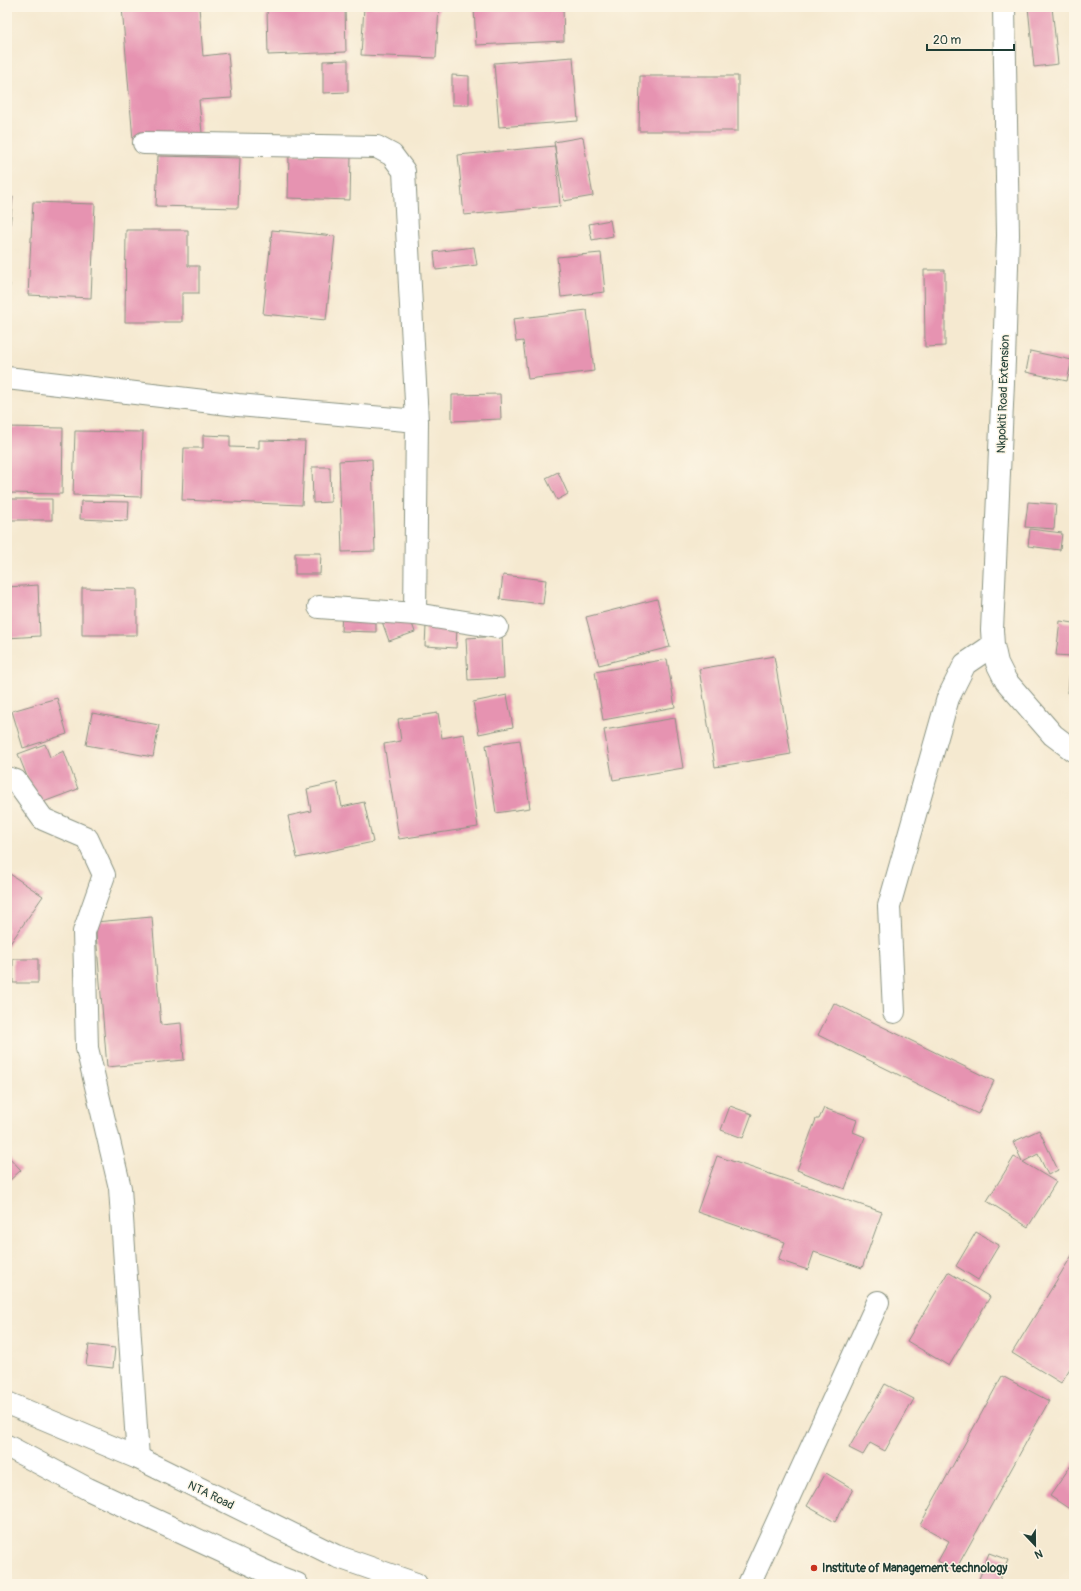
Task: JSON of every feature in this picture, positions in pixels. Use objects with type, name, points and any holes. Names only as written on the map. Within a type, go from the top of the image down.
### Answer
[{"type":"street","name":"Nkpokiti Road Extension","points":[[1004,7],[1008,235],[1004,368],[992,630],[998,663],[1006,681],[1053,735],[1074,751]]},
{"type":"street","points":[[144,143],[377,147],[392,155],[404,171],[417,421],[415,614]]},
{"type":"street","points":[[7,378],[238,405],[417,421]]},
{"type":"street","points":[[320,607],[415,614],[497,627]]},
{"type":"street","points":[[894,1012],[889,906],[948,698],[965,664],[994,645]]},
{"type":"street","points":[[7,778],[16,781],[43,819],[87,838],[104,875],[84,932],[86,1048],[120,1188],[138,1458]]},
{"type":"street","points":[[749,1584],[878,1302]]},
{"type":"street","name":"NTA Road","points":[[7,1403],[138,1458],[336,1556],[416,1584]]},
{"type":"street","points":[[7,1446],[88,1489],[273,1575],[297,1584]]},
{"type":"building","points":[[122,7],[199,7],[203,56],[228,53],[232,98],[199,100],[202,133],[133,140]]},
{"type":"building","points":[[267,7],[345,7],[346,52],[268,55]]},
{"type":"building","points":[[364,7],[439,7],[436,58],[361,55]]},
{"type":"building","points":[[474,7],[563,7],[564,41],[476,45]]},
{"type":"building","points":[[1028,7],[1052,7],[1058,64],[1034,67]]},
{"type":"building","points":[[573,57],[578,121],[499,127],[494,63]]},
{"type":"building","points":[[348,60],[348,92],[323,93],[323,61]]},
{"type":"building","points":[[452,75],[469,76],[469,105],[452,105]]},
{"type":"building","points":[[640,76],[738,76],[738,131],[639,131]]},
{"type":"building","points":[[583,137],[593,196],[564,201],[554,142]]},
{"type":"building","points":[[555,146],[560,206],[464,215],[458,155]]},
{"type":"building","points":[[289,154],[351,156],[350,200],[288,198]]},
{"type":"building","points":[[158,156],[240,158],[238,208],[156,206]]},
{"type":"building","points":[[7,197],[13,197],[8,244],[7,244]]},
{"type":"building","points":[[33,202],[95,204],[91,298],[28,295]]},
{"type":"building","points":[[610,220],[613,236],[592,240],[589,224]]},
{"type":"building","points":[[126,230],[188,230],[188,266],[199,266],[199,293],[182,293],[182,322],[125,322]]},
{"type":"building","points":[[272,230],[335,236],[326,320],[263,314]]},
{"type":"building","points":[[474,247],[477,265],[436,270],[434,252]]},
{"type":"building","points":[[601,253],[605,292],[561,297],[557,257]]},
{"type":"building","points":[[924,270],[945,270],[945,346],[925,347]]},
{"type":"building","points":[[7,284],[10,284],[8,299],[7,299]]},
{"type":"building","points":[[587,310],[594,371],[528,379],[523,341],[516,342],[513,319]]},
{"type":"building","points":[[1030,351],[1072,360],[1067,381],[1026,372]]},
{"type":"building","points":[[500,394],[501,419],[452,421],[452,395]]},
{"type":"building","points":[[7,427],[63,428],[62,494],[7,493]]},
{"type":"building","points":[[75,431],[143,432],[141,497],[73,495]]},
{"type":"building","points":[[203,435],[230,436],[230,447],[259,448],[259,440],[305,441],[302,505],[182,500],[184,448],[203,448]]},
{"type":"building","points":[[372,459],[375,551],[342,552],[339,461]]},
{"type":"building","points":[[312,467],[330,467],[331,502],[313,503]]},
{"type":"building","points":[[558,472],[568,494],[557,500],[546,478]]},
{"type":"building","points":[[7,499],[52,499],[52,520],[7,520]]},
{"type":"building","points":[[81,501],[129,502],[128,521],[80,519]]},
{"type":"building","points":[[1028,502],[1056,504],[1054,529],[1025,527]]},
{"type":"building","points":[[1030,529],[1062,533],[1060,550],[1028,546]]},
{"type":"building","points":[[295,553],[321,553],[320,574],[295,574]]},
{"type":"building","points":[[503,575],[546,580],[543,604],[500,599]]},
{"type":"building","points":[[38,585],[40,636],[7,638],[7,587]]},
{"type":"building","points":[[82,588],[137,589],[137,635],[82,635]]},
{"type":"building","points":[[657,599],[670,647],[599,665],[586,617]]},
{"type":"building","points":[[406,607],[415,632],[389,641],[380,616]]},
{"type":"building","points":[[342,612],[376,613],[376,632],[341,631]]},
{"type":"building","points":[[1060,621],[1074,623],[1074,693],[1068,693],[1071,656],[1056,655]]},
{"type":"building","points":[[426,626],[457,628],[456,648],[425,646]]},
{"type":"building","points":[[502,636],[504,678],[468,680],[466,638]]},
{"type":"building","points":[[774,656],[791,754],[715,767],[699,669]]},
{"type":"building","points":[[667,659],[675,707],[603,720],[595,672]]},
{"type":"building","points":[[507,695],[513,727],[479,734],[473,702]]},
{"type":"building","points":[[57,698],[67,734],[23,748],[12,711]]},
{"type":"building","points":[[92,713],[159,725],[153,757],[86,745]]},
{"type":"building","points":[[438,713],[442,738],[464,734],[478,827],[399,839],[384,744],[401,741],[398,719]]},
{"type":"building","points":[[675,718],[683,768],[613,780],[604,730]]},
{"type":"building","points":[[520,740],[530,808],[496,813],[486,745]]},
{"type":"building","points":[[45,744],[50,757],[64,751],[78,789],[38,804],[18,754]]},
{"type":"building","points":[[337,782],[342,807],[364,802],[373,842],[297,858],[288,816],[311,811],[307,789]]},
{"type":"building","points":[[7,872],[43,896],[7,948]]},
{"type":"building","points":[[152,917],[161,1025],[181,1023],[184,1060],[107,1067],[95,922]]},
{"type":"building","points":[[13,959],[38,959],[38,983],[13,983]]},
{"type":"building","points":[[834,1003],[994,1081],[978,1114],[818,1035]]},
{"type":"building","points":[[730,1106],[752,1114],[743,1138],[721,1130]]},
{"type":"building","points":[[824,1108],[857,1120],[853,1132],[865,1137],[845,1189],[797,1170],[816,1119],[819,1119]]},
{"type":"building","points":[[1039,1130],[1058,1170],[1048,1175],[1038,1154],[1023,1162],[1056,1182],[1028,1227],[987,1201],[1014,1157],[1022,1161],[1013,1142]]},
{"type":"building","points":[[7,1155],[21,1170],[7,1183]]},
{"type":"building","points":[[717,1156],[882,1212],[862,1268],[814,1252],[808,1270],[778,1260],[785,1242],[697,1212]]},
{"type":"building","points":[[976,1232],[999,1245],[978,1280],[956,1266]]},
{"type":"building","points":[[1074,1252],[1074,1362],[1061,1383],[1012,1353]]},
{"type":"building","points":[[948,1272],[990,1297],[949,1366],[907,1341]]},
{"type":"building","points":[[89,1345],[115,1348],[113,1368],[86,1365]]},
{"type":"building","points":[[1002,1376],[1049,1401],[955,1571],[938,1561],[949,1541],[920,1525]]},
{"type":"building","points":[[885,1384],[914,1399],[885,1451],[870,1443],[863,1455],[849,1448]]},
{"type":"building","points":[[1074,1461],[1074,1512],[1050,1496]]},
{"type":"building","points":[[826,1473],[853,1489],[835,1522],[807,1506]]},
{"type":"building","points":[[989,1553],[1008,1560],[998,1584],[977,1584]]},
{"type":"place","name":"Institute of Management technology","points":[[814,1568]]}]
